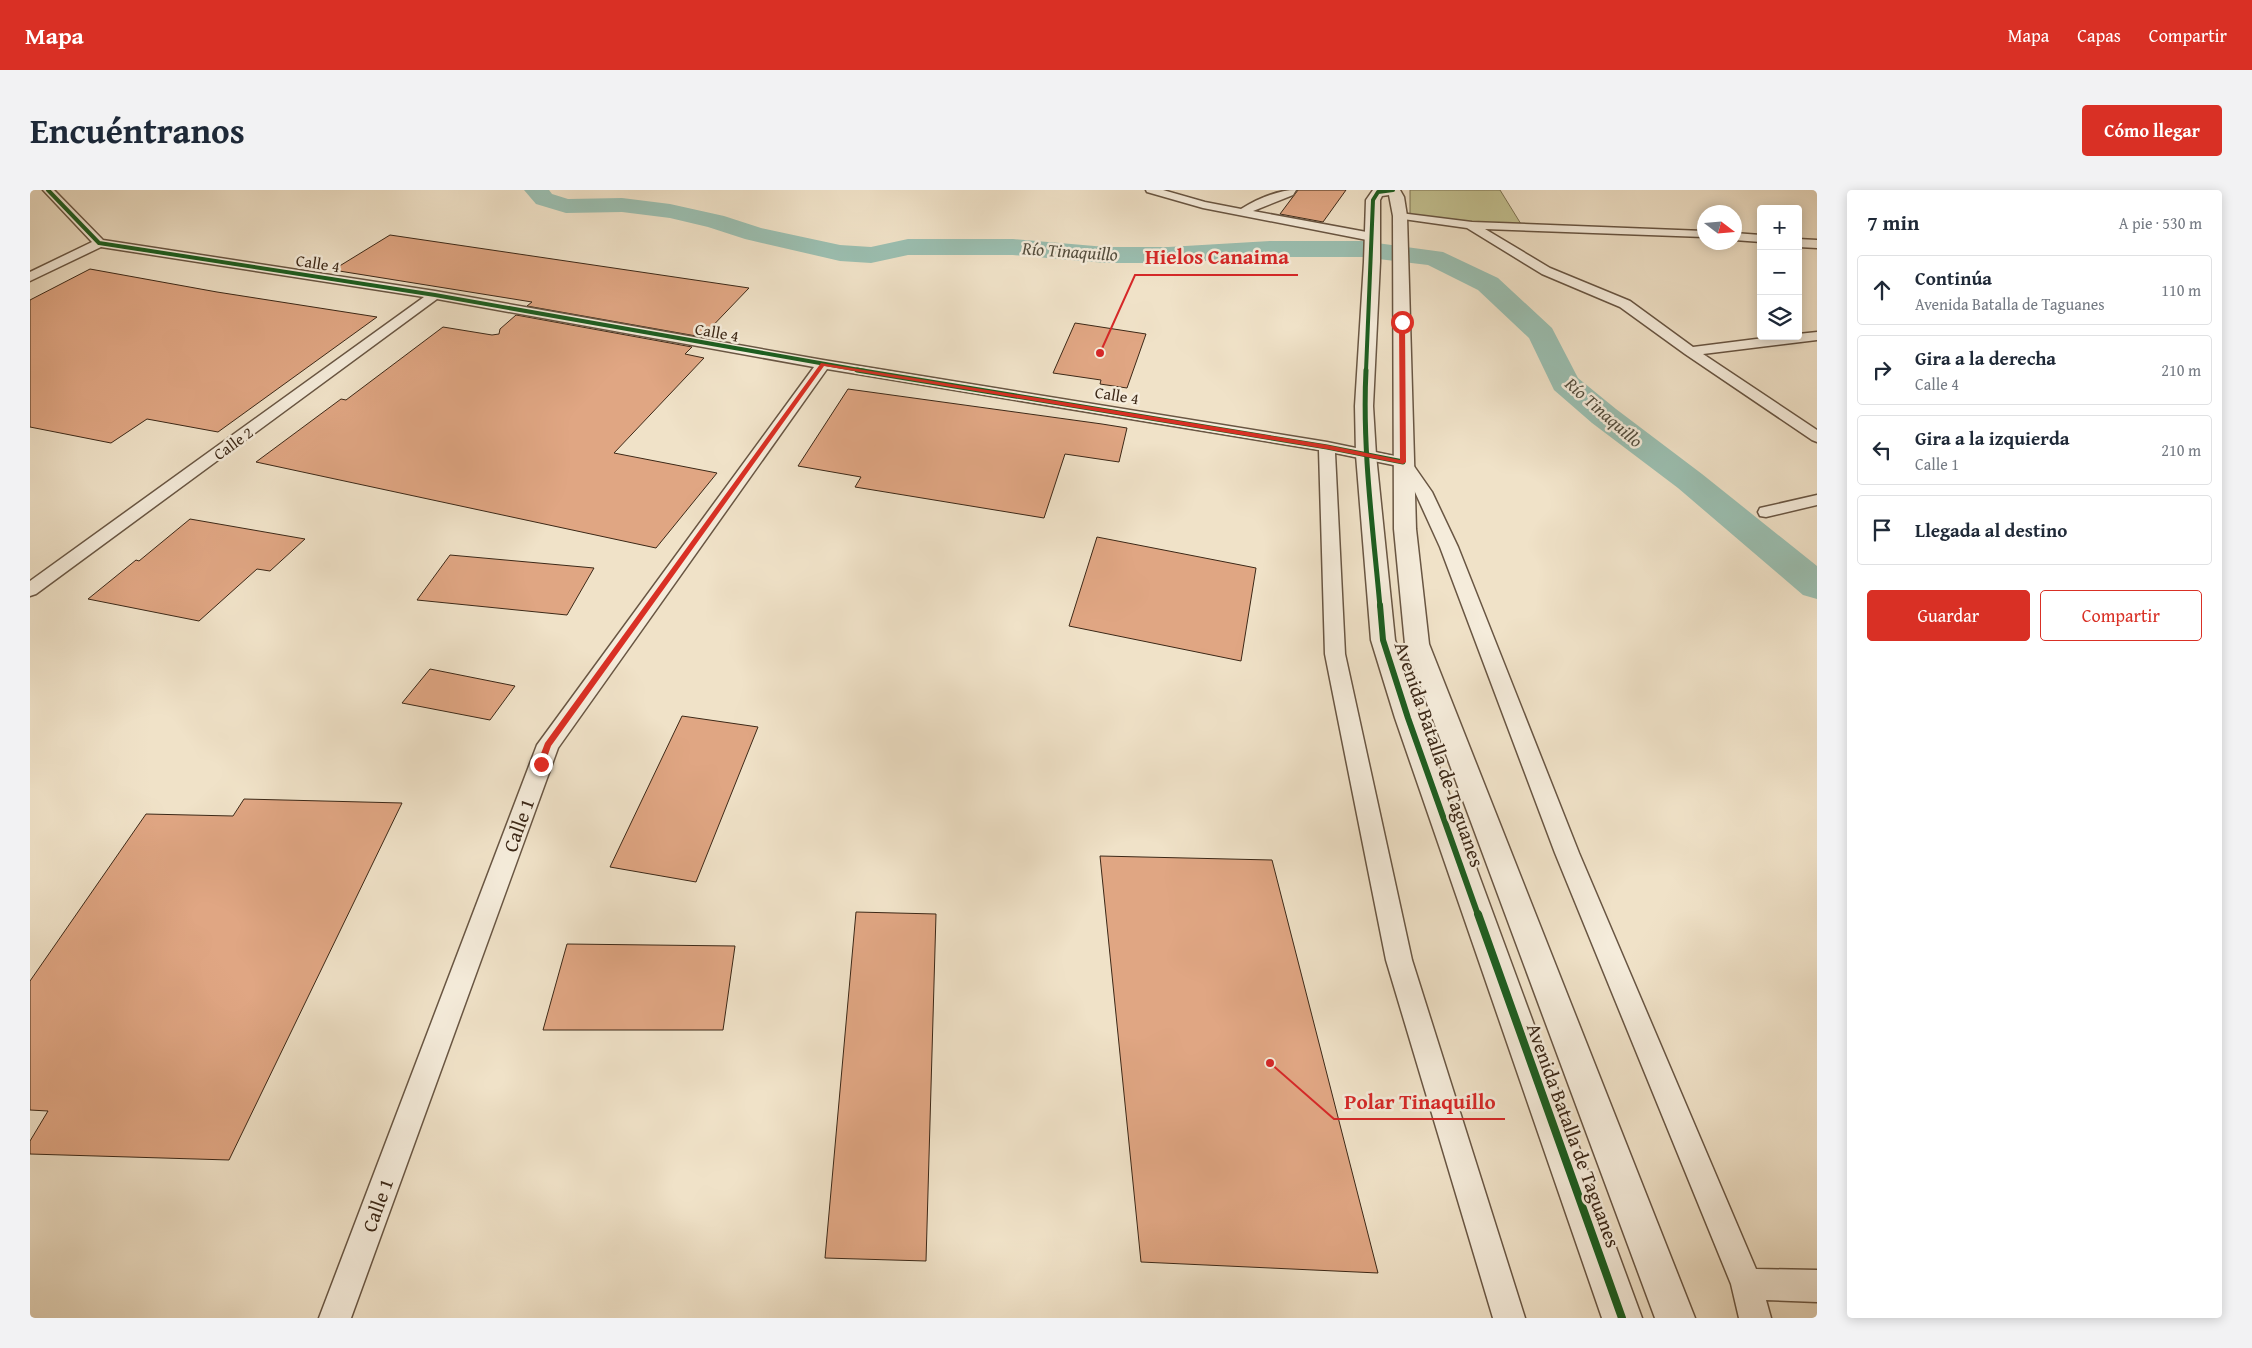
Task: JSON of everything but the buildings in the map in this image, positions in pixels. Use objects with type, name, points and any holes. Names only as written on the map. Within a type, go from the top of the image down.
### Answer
[{"type":"street","points":[[30,277],[99,243],[48,190]]},
{"type":"street","points":[[1150,190],[1203,205],[1244,212],[1372,247]]},
{"type":"street","points":[[1244,212],[1255,205],[1289,193],[1291,190]]},
{"type":"street","name":"Avenida Batalla de Taguanes","points":[[1622,1318],[1408,718],[1383,640],[1366,455],[1364,406],[1374,195],[1378,192],[1393,191],[1398,197],[1400,216],[1405,529],[1417,644],[1675,1318]]},
{"type":"street","points":[[1400,216],[1470,225],[1697,234]]},
{"type":"street","points":[[1470,225],[1546,270],[1625,304],[1690,351],[1813,431]]},
{"type":"street","points":[[1742,237],[1757,239]]},
{"type":"street","name":"Calle 4","points":[[99,243],[435,295],[823,364],[1327,447],[1403,462]]},
{"type":"street","points":[[1802,243],[1817,244]]},
{"type":"street","name":"Calle 2","points":[[30,590],[435,295]]},
{"type":"street","points":[[1690,351],[1817,336]]},
{"type":"street","name":"Calle 1","points":[[335,1318],[548,745],[823,364]]},
{"type":"street","points":[[1327,447],[1337,664],[1399,960],[1509,1318]]},
{"type":"street","points":[[1403,462],[1411,472],[1431,507],[1448,547],[1567,853],[1746,1284],[1755,1318]]},
{"type":"street","points":[[1766,512],[1817,500]]},
{"type":"street","points":[[1746,1284],[1817,1286]]},
{"type":"shaded area","points":[[1410,190],[1500,190],[1521,224],[1465,222],[1410,215]]},
{"type":"waterway","name":"Río Tinaquillo","points":[[536,190],[544,199],[566,206],[622,205],[670,211],[715,221],[754,234],[840,253],[871,255],[908,247],[1013,247],[1106,255],[1168,255],[1270,249],[1362,249],[1434,258],[1488,284],[1542,334],[1565,383],[1604,416],[1690,481],[1817,586]]},
{"type":"cycle path","points":[[48,190],[99,243],[435,295],[823,364],[1327,447],[1403,462]]},
{"type":"cycle path","points":[[1393,190],[1378,192],[1373,200],[1372,262],[1364,406],[1366,455],[1383,640],[1408,718],[1622,1318]]},
{"type":"place","name":"Hielos Canaima","points":[[1100,353]]},
{"type":"place","name":"Polar Tinaquillo","points":[[1270,1063]]},
{"type":"route","points":[[541,764],[548,745],[823,364],[1327,447],[1403,462],[1402,322]]}]
